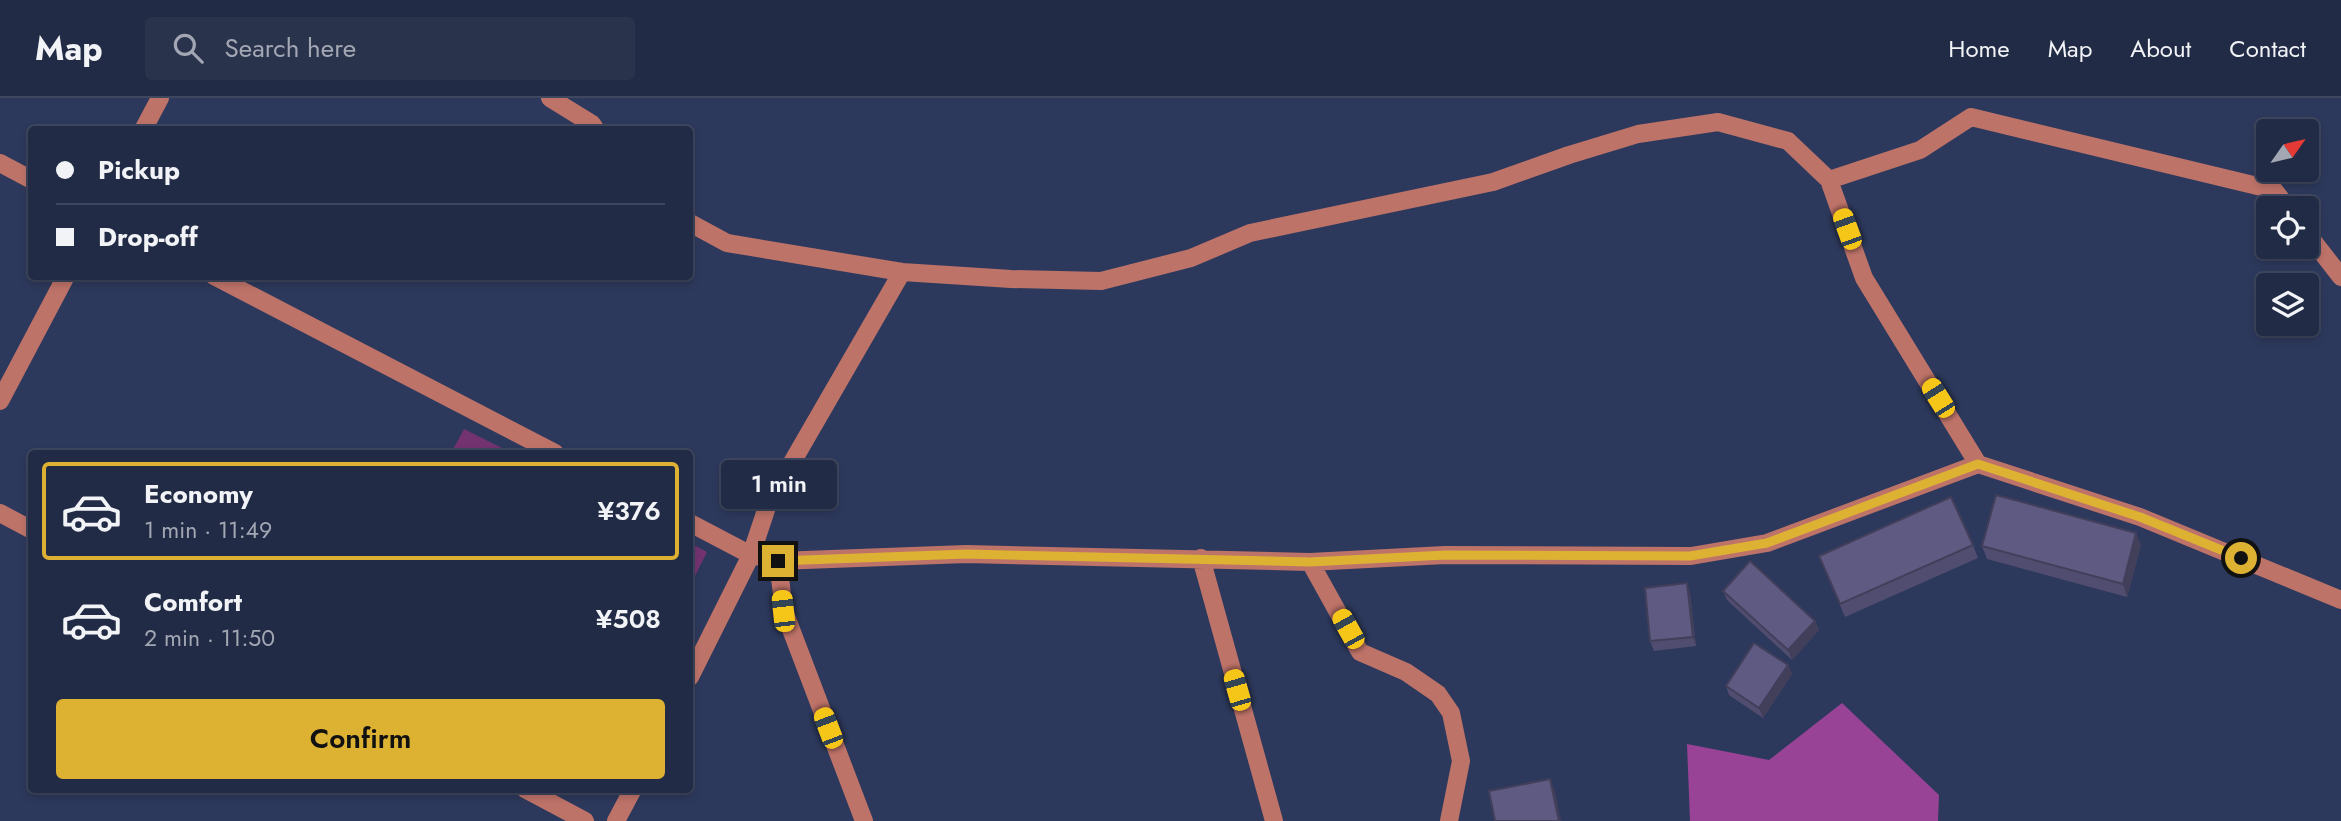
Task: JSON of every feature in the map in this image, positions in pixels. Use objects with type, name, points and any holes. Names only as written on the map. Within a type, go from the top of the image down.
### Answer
[{"type":"street","points":[[145,126],[160,98]]},
{"type":"street","points":[[550,98],[593,126]]},
{"type":"street","points":[[1829,180],[1920,150],[1971,117],[2274,190],[2279,196]]},
{"type":"street","points":[[693,225],[727,243],[902,272],[1101,281],[1191,258],[1250,233],[1493,182],[1638,134],[1717,122],[1788,141],[1829,180],[1864,278],[1978,464]]},
{"type":"street","points":[[0,163],[28,178]]},
{"type":"street","points":[[2319,249],[2341,277]]},
{"type":"street","points":[[693,671],[751,555],[768,504],[902,272]]},
{"type":"street","points":[[0,401],[64,280]]},
{"type":"street","points":[[222,280],[549,450]]},
{"type":"street","points":[[693,525],[751,555],[778,561],[966,554],[1310,562],[1445,555],[1690,556],[1767,543],[1978,464],[2140,517],[2341,600]]},
{"type":"street","points":[[0,513],[28,528]]},
{"type":"street","points":[[1201,558],[1274,821]]},
{"type":"street","points":[[778,561],[783,611],[864,821]]},
{"type":"street","points":[[1310,562],[1360,652],[1406,672],[1438,694],[1451,713],[1461,761],[1449,821]]},
{"type":"street","points":[[532,793],[585,821]]},
{"type":"street","points":[[617,821],[631,793]]},
{"type":"shaded area","points":[[464,429],[506,450],[453,450]]},
{"type":"shaded area","points":[[693,545],[707,552],[693,580]]},
{"type":"shaded area","points":[[1842,703],[1939,795],[1938,821],[1690,821],[1687,744],[1769,760]]},
{"type":"building","points":[[1996,495],[2136,533],[2123,584],[1982,546]]},
{"type":"building","points":[[1951,497],[1973,545],[1840,604],[1819,556]]},
{"type":"building","points":[[1750,561],[1815,621],[1788,650],[1723,591]]},
{"type":"building","points":[[1687,583],[1693,637],[1650,641],[1645,588]]},
{"type":"building","points":[[1754,643],[1788,665],[1759,708],[1726,686]]},
{"type":"building","points":[[1550,779],[1559,821],[1495,821],[1489,791]]},
{"type":"route","points":[[778,561],[966,554],[1310,562],[1445,555],[1690,556],[1767,543],[1978,464],[2140,517],[2241,558]]}]
